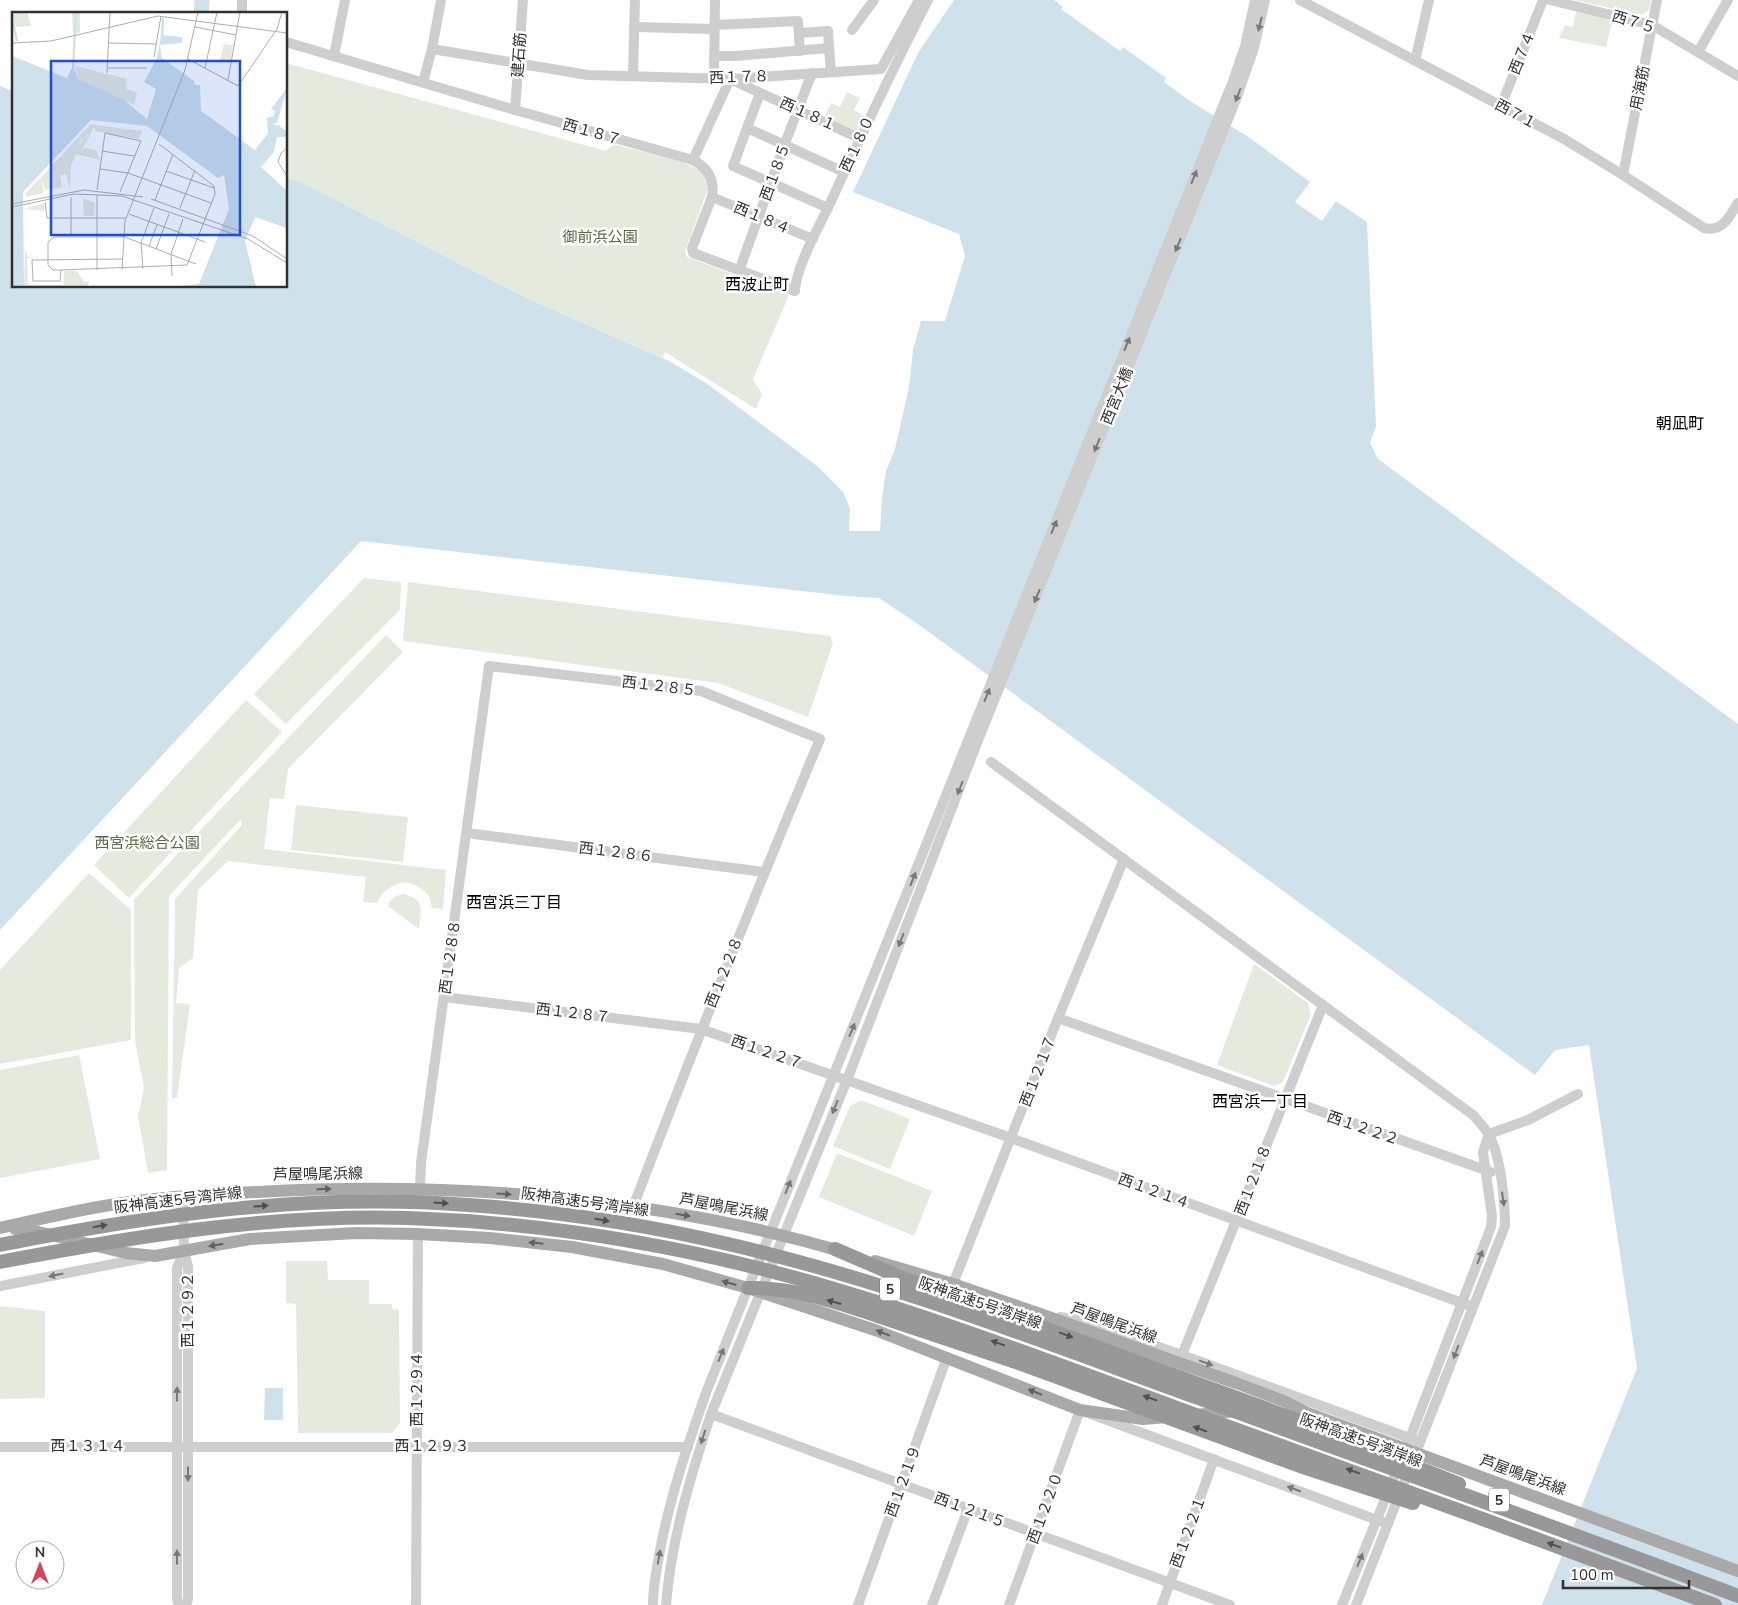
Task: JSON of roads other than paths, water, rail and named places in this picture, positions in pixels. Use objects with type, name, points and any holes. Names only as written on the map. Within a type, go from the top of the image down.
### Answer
[{"type":"highway","name":"阪神高速5号湾岸線","points":[[0,1245],[120,1223],[206,1211],[344,1202],[406,1202],[466,1205],[576,1216],[654,1228],[800,1262],[931,1302],[1738,1596]]},
{"type":"highway","name":"阪神高速5号湾岸線","points":[[0,1262],[208,1227],[342,1219],[405,1218],[502,1224],[653,1245],[763,1269],[861,1297],[925,1318],[1064,1366],[1715,1605]]},
{"type":"highway","name":"5","points":[[835,1249],[907,1280],[961,1297],[1311,1425],[1625,1549],[1686,1576]]},
{"type":"highway","name":"5","points":[[758,1289],[803,1293],[931,1333],[1300,1466],[1403,1500],[1527,1535]]},
{"type":"main road","name":"芦屋鳴尾浜線","points":[[0,1228],[122,1203],[183,1196],[296,1190],[420,1188],[529,1196],[633,1207],[718,1221],[783,1235],[953,1284],[1236,1383],[1286,1402],[1302,1411],[1738,1572]]},
{"type":"main road","points":[[418,1234],[420,1188]]},
{"type":"main road","name":"芦屋鳴尾浜線","points":[[0,1232],[22,1228],[126,1253],[155,1256],[250,1239],[356,1234],[418,1234],[490,1238],[572,1247],[663,1264],[758,1289],[947,1357],[1080,1410],[1143,1419],[1272,1408],[1302,1411]]},
{"type":"street","points":[[334,56],[343,0]]},
{"type":"street","points":[[423,82],[432,49],[441,0]]},
{"type":"street","name":"建石筋","points":[[515,110],[523,0]]},
{"type":"street","points":[[633,76],[635,0]]},
{"type":"street","points":[[714,78],[715,0]]},
{"type":"street","points":[[852,30],[874,0]]},
{"type":"street","name":"西１７８","points":[[432,49],[588,75],[730,79],[881,68],[919,0]]},
{"type":"street","name":"西１８０","points":[[795,291],[795,282],[859,138],[928,0]]},
{"type":"street","points":[[1249,47],[1255,0]]},
{"type":"street","points":[[1249,47],[1266,0]]},
{"type":"street","name":"西７１","points":[[1300,0],[1564,139],[1704,228],[1716,229],[1726,222],[1738,203]]},
{"type":"street","points":[[1415,61],[1429,0]]},
{"type":"street","name":"西７４","points":[[1500,106],[1543,0]]},
{"type":"street","name":"西７５","points":[[1550,0],[1652,24],[1738,76]]},
{"type":"street","name":"用海筋","points":[[1623,175],[1657,0]]},
{"type":"street","points":[[1698,52],[1728,0]]},
{"type":"street","points":[[634,27],[715,27],[798,21],[800,50]]},
{"type":"street","points":[[799,32],[828,31],[831,72]]},
{"type":"street","name":"西１８７","points":[[288,43],[700,163],[710,175],[712,197],[692,251],[693,253],[795,291]]},
{"type":"street","name":"西宮大橋","points":[[973,741],[1233,81],[1249,47]]},
{"type":"street","points":[[714,56],[736,56],[829,48]]},
{"type":"street","name":"西１８５","points":[[739,271],[812,73]]},
{"type":"street","points":[[693,160],[730,79]]},
{"type":"street","name":"西１８１","points":[[730,79],[859,138]]},
{"type":"street","points":[[760,93],[732,166],[828,208]]},
{"type":"street","points":[[747,128],[844,172]]},
{"type":"street","name":"西１８４","points":[[712,197],[813,239]]},
{"type":"street","name":"西１２８５","points":[[489,666],[701,691],[820,739]]},
{"type":"street","name":"西１２８８","points":[[420,1188],[421,1164],[489,666]]},
{"type":"street","name":"西１２２８","points":[[633,1207],[701,1029],[820,739]]},
{"type":"street","points":[[666,1605],[678,1530],[697,1458],[711,1414],[758,1289],[770,1232],[973,741]]},
{"type":"street","points":[[653,1605],[664,1526],[707,1390],[783,1235],[847,1080],[973,741]]},
{"type":"street","points":[[991,762],[1473,1115],[1489,1134],[1496,1149],[1505,1212],[1505,1226],[1356,1605]]},
{"type":"street","name":"西１２８６","points":[[467,833],[764,872]]},
{"type":"street","name":"西１２１７","points":[[953,1284],[1058,1018],[1124,859]]},
{"type":"street","name":"西１２８７","points":[[444,997],[701,1029]]},
{"type":"street","name":"西１２１８","points":[[1182,1355],[1323,1005]]},
{"type":"street","name":"西１２２２","points":[[1058,1018],[1284,1100],[1500,1175]]},
{"type":"street","name":"西１２２７","points":[[701,1029],[834,1075]]},
{"type":"street","name":"西１２１４","points":[[834,1075],[1473,1307]]},
{"type":"street","points":[[1489,1134],[1528,1120],[1578,1094]]},
{"type":"street","points":[[1342,1605],[1410,1438],[1492,1227],[1483,1152],[1489,1134]]},
{"type":"street","points":[[183,1196],[184,1250]]},
{"type":"street","points":[[0,1222],[51,1211],[84,1210]]},
{"type":"street","name":"西１２９４","points":[[416,1605],[418,1234]]},
{"type":"street","name":"西１２９２","points":[[184,1250],[188,1267],[188,1600],[186,1605]]},
{"type":"street","name":"西１２９２","points":[[179,1605],[177,1599],[177,1268],[184,1250]]},
{"type":"street","points":[[0,1286],[155,1256]]},
{"type":"street","points":[[1043,1315],[1080,1320],[1182,1355],[1420,1442]]},
{"type":"street","name":"西１２１９","points":[[858,1605],[947,1357]]},
{"type":"street","points":[[1080,1410],[1388,1524]]},
{"type":"street","name":"西１２２０","points":[[1009,1605],[1080,1410]]},
{"type":"street","name":"西１２１５","points":[[711,1414],[902,1486],[1230,1605]]},
{"type":"street","name":"西１２９３","points":[[177,1446],[688,1447]]},
{"type":"street","name":"西１３１４","points":[[0,1447],[177,1446]]},
{"type":"street","name":"西１２２１","points":[[1162,1605],[1214,1459]]},
{"type":"street","points":[[932,1605],[968,1509]]},
{"type":"waterway","points":[[201,12],[202,0]]},
{"type":"district","name":"西波止町","points":[[757,284]]},
{"type":"district","name":"朝凪町","points":[[1680,423]]},
{"type":"district","name":"西宮浜三丁目","points":[[514,902]]},
{"type":"district","name":"西宮浜一丁目","points":[[1260,1101]]},
{"type":"park label","name":"御前浜公園","points":[[600,237]]},
{"type":"park label","name":"西宮浜総合公園","points":[[147,843]]}]
